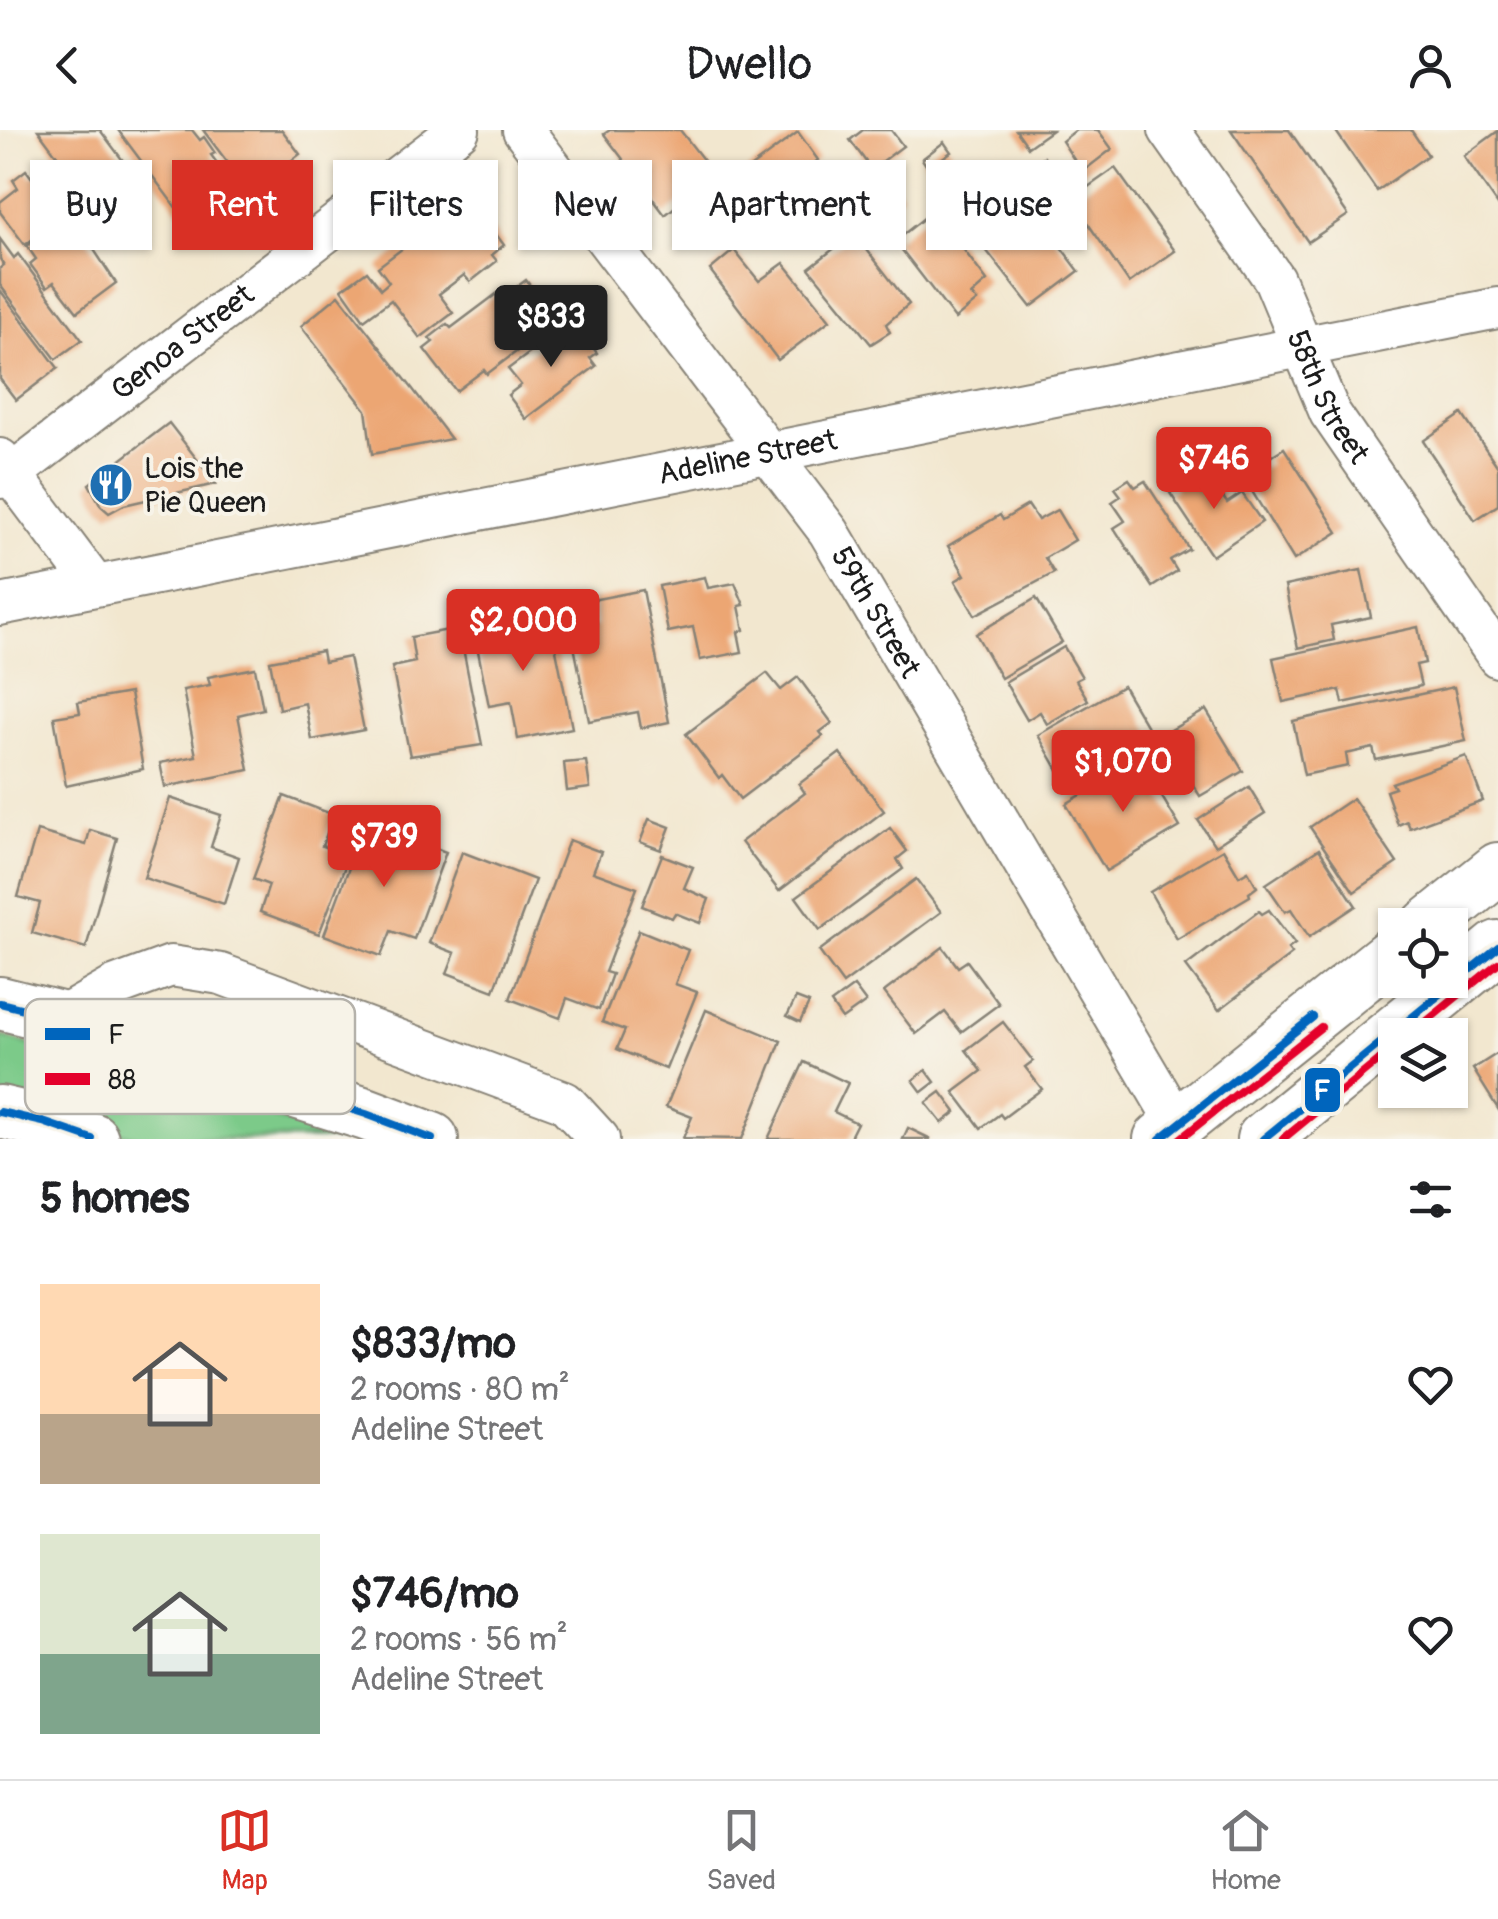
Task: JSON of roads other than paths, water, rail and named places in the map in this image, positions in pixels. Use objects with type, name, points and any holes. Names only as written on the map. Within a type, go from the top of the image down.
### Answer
[{"type":"main road","points":[[1449,908],[1498,868]]},
{"type":"main road","points":[[1262,1139],[1498,946]]},
{"type":"main road","points":[[1169,1132],[1378,965]]},
{"type":"main road","points":[[0,1003],[25,1009]]},
{"type":"main road","points":[[355,1111],[432,1139]]},
{"type":"main road","points":[[0,1112],[92,1139]]},
{"type":"street","name":"Genoa Street","points":[[4,471],[458,130]]},
{"type":"street","name":"59th Street","points":[[523,130],[828,532],[1169,1132]]},
{"type":"street","name":"58th Street","points":[[1169,130],[1274,279],[1330,413],[1498,657]]},
{"type":"street","name":"Adeline Street","points":[[0,605],[1498,308]]},
{"type":"street","points":[[4,471],[94,584]]},
{"type":"street","points":[[93,999],[171,966],[221,974],[288,999]]},
{"type":"street","points":[[355,1024],[566,1102],[599,1139]]},
{"type":"place","name":"Lois the Pie Queen","points":[[111,485]]}]
